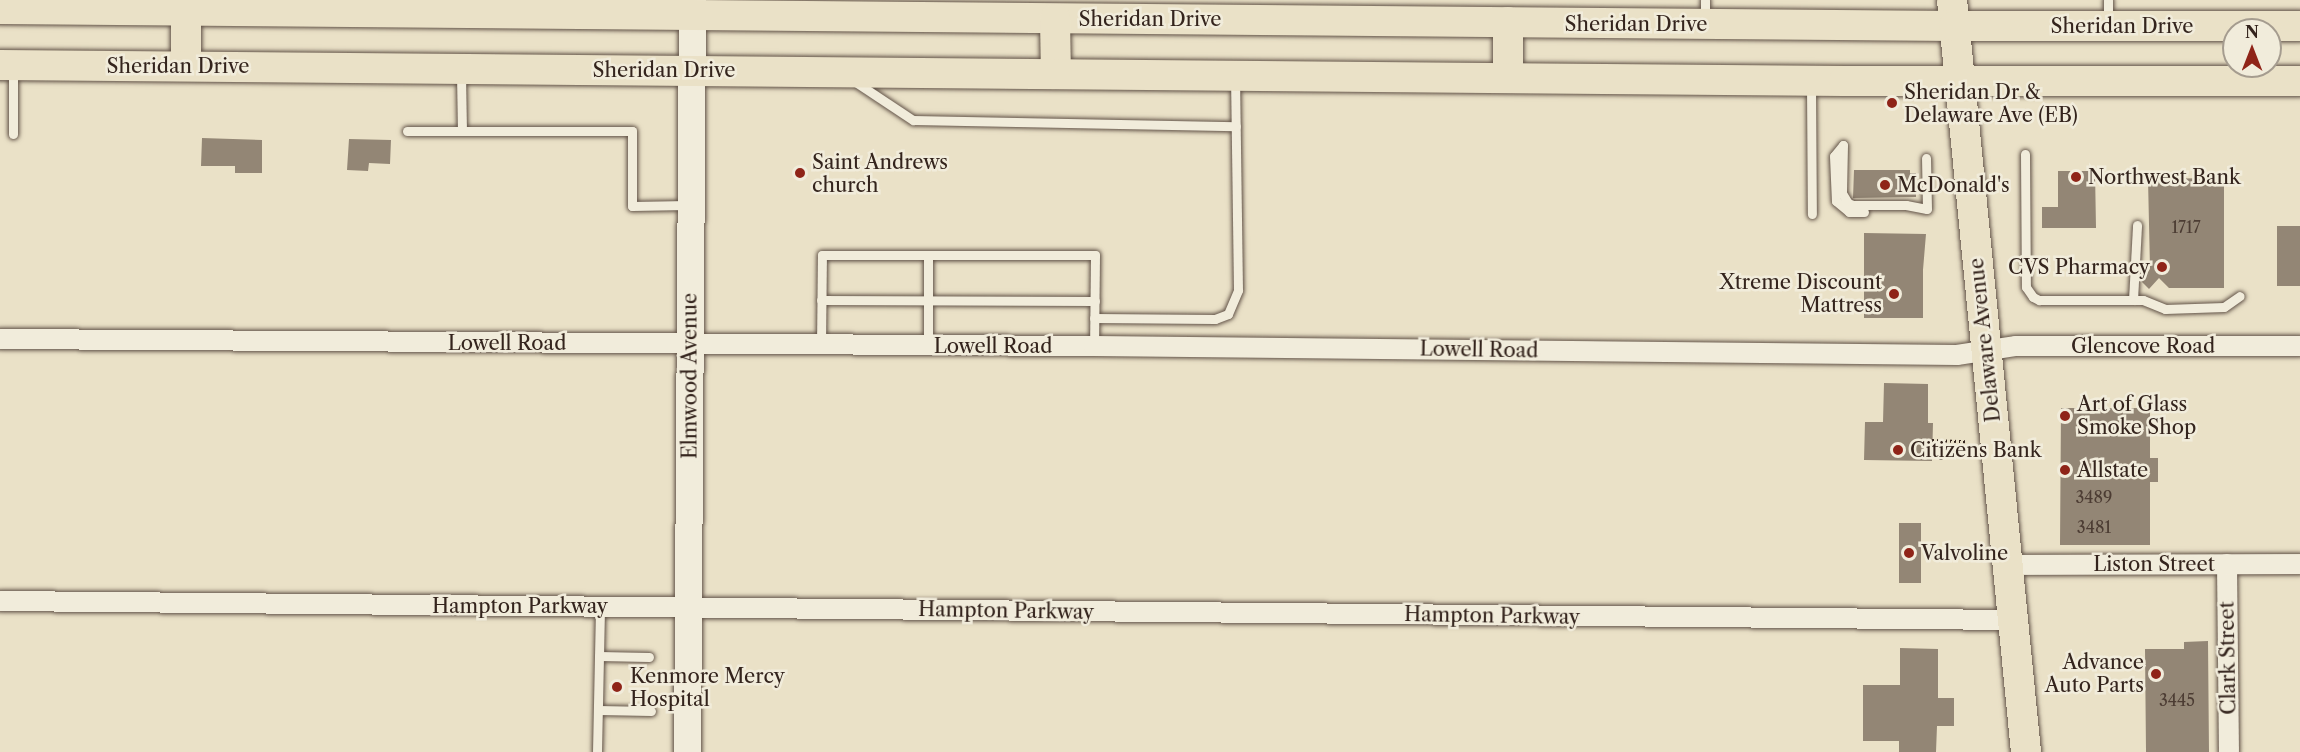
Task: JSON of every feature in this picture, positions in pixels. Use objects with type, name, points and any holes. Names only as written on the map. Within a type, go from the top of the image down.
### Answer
[{"type":"main road","name":"Sheridan Drive","points":[[0,9],[692,8],[944,13],[1055,19],[1508,22],[1705,12],[2108,13],[2300,26]]},
{"type":"main road","points":[[186,10],[186,66]]},
{"type":"main road","name":"Delaware Avenue","points":[[1953,13],[2026,752]]},
{"type":"main road","points":[[1055,19],[1056,74]]},
{"type":"main road","points":[[1508,22],[1508,78]]},
{"type":"main road","name":"Sheridan Drive","points":[[7,65],[1508,78],[2300,81]]},
{"type":"street","name":"Elmwood Avenue","points":[[687,752],[692,8]]},
{"type":"street","name":"Lowell Road","points":[[0,339],[1094,346],[1957,355],[1986,351]]},
{"type":"street","name":"Glencove Road","points":[[1986,351],[2016,346],[2300,346]]},
{"type":"street","name":"Clark Street","points":[[2227,564],[2229,752]]},
{"type":"street","name":"Liston Street","points":[[2007,565],[2300,564]]},
{"type":"street","name":"Hampton Parkway","points":[[0,601],[2013,620]]},
{"type":"lane","points":[[7,65],[13,134]]},
{"type":"lane","points":[[461,69],[462,131]]},
{"type":"lane","points":[[840,72],[913,120],[1236,126]]},
{"type":"lane","points":[[1094,318],[1215,319],[1228,314],[1238,290],[1235,75]]},
{"type":"lane","points":[[1811,80],[1812,214]]},
{"type":"lane","points":[[407,131],[632,131],[632,206],[692,206]]},
{"type":"lane","points":[[1864,212],[1849,212],[1840,207],[1834,193],[1834,156],[1844,145],[1842,193],[1848,203],[1853,205],[1906,205],[1927,209],[1926,158]]},
{"type":"lane","points":[[2025,154],[2026,287],[2028,294],[2039,300],[2143,300],[2164,309],[2214,309],[2224,307],[2240,296]]},
{"type":"lane","points":[[2133,300],[2137,225]]},
{"type":"lane","points":[[820,346],[822,255],[1095,255],[1094,346]]},
{"type":"lane","points":[[928,255],[928,346]]},
{"type":"lane","points":[[821,300],[1095,301]]},
{"type":"lane","points":[[597,752],[600,606]]},
{"type":"lane","points":[[599,656],[649,657]]},
{"type":"lane","points":[[598,710],[651,711]]},
{"type":"path","points":[[1932,440],[1966,441]]},
{"type":"path","points":[[1940,440],[1941,460]]},
{"type":"building","points":[[202,138],[262,140],[262,173],[235,173],[235,166],[201,166]]},
{"type":"building","points":[[349,139],[391,140],[390,164],[369,163],[368,171],[347,170]]},
{"type":"building","name":"McDonald's","points":[[1854,170],[1910,170],[1910,173],[1916,173],[1916,197],[1853,198]]},
{"type":"building","points":[[2058,171],[2095,171],[2096,228],[2042,228],[2042,207],[2058,207]]},
{"type":"building","name":"CVS Pharmacy","points":[[2215,178],[2224,185],[2224,288],[2169,288],[2159,278],[2149,289],[2141,281],[2150,269],[2148,179]]},
{"type":"building","points":[[2277,226],[2300,226],[2300,286],[2277,286]]},
{"type":"building","name":"Xtreme Discount Mattress","points":[[1864,233],[1926,234],[1923,318],[1864,318]]},
{"type":"building","points":[[1884,383],[1928,384],[1928,423],[1933,423],[1932,461],[1864,460],[1865,422],[1883,422]]},
{"type":"building","points":[[2061,408],[2150,408],[2150,458],[2158,458],[2158,482],[2150,482],[2150,545],[2060,545]]},
{"type":"building","name":"Valvoline","points":[[1899,523],[1921,523],[1921,583],[1899,583]]},
{"type":"building","points":[[2208,641],[2209,752],[2146,752],[2145,649],[2184,649],[2184,642]]},
{"type":"building","points":[[1900,648],[1938,649],[1938,698],[1954,698],[1954,726],[1937,726],[1936,752],[1899,752],[1899,741],[1863,741],[1863,685],[1900,685]]},
{"type":"place","name":"Sheridan Dr & Delaware Ave (EB)","points":[[1892,103]]},
{"type":"place","name":"Saint Andrews church","points":[[800,173]]},
{"type":"place","name":"Northwest Bank","points":[[2076,177]]},
{"type":"place","name":"McDonald's","points":[[1885,185]]},
{"type":"place","name":"CVS Pharmacy","points":[[2162,267]]},
{"type":"place","name":"Xtreme Discount Mattress","points":[[1894,294]]},
{"type":"place","name":"Art of Glass Smoke Shop","points":[[2065,416]]},
{"type":"place","name":"Citizens Bank","points":[[1898,450]]},
{"type":"place","name":"Allstate","points":[[2065,470]]},
{"type":"place","name":"Valvoline","points":[[1909,553]]},
{"type":"place","name":"Advance Auto Parts","points":[[2156,674]]},
{"type":"place","name":"Kenmore Mercy Hospital","points":[[617,687]]}]
